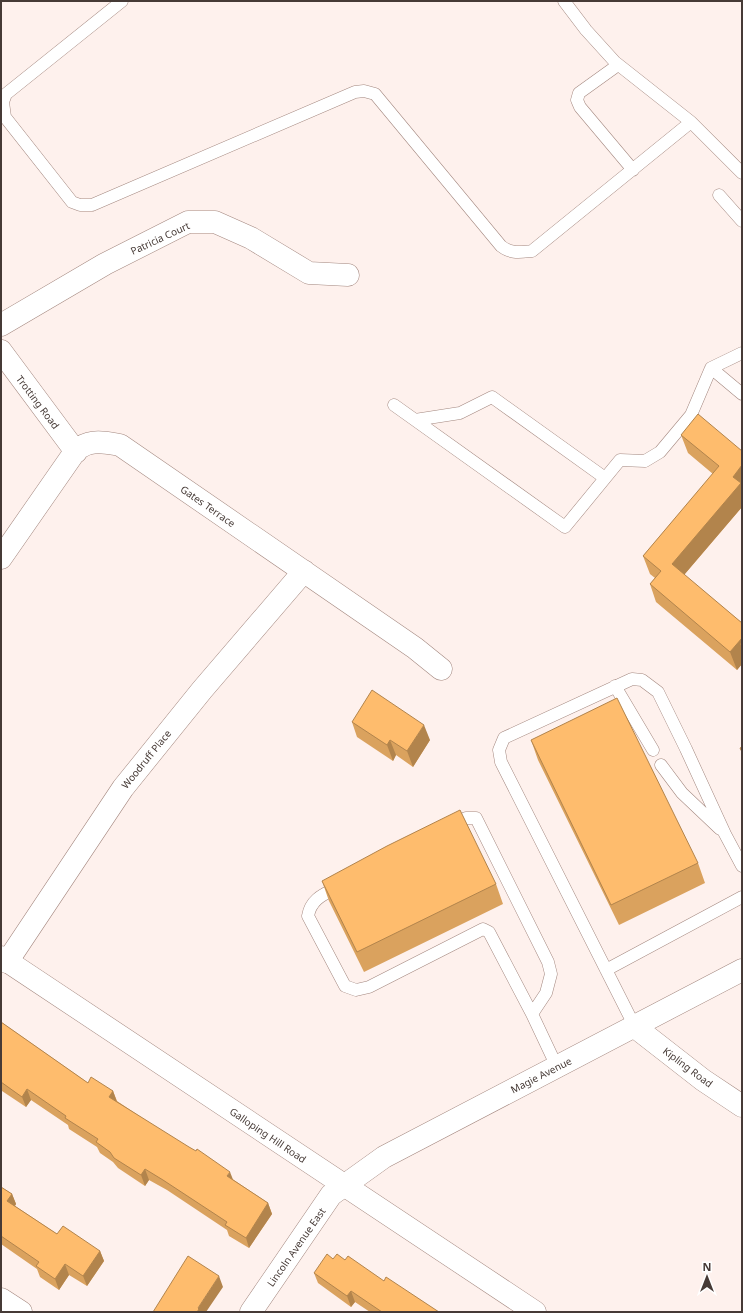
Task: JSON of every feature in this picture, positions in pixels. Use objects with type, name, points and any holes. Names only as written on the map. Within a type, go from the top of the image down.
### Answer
[{"type":"street","name":"Patricia Court","points":[[1,326],[105,264],[188,222],[215,222],[251,238],[309,273],[348,275]]},
{"type":"street","name":"Trotting Road","points":[[1,352],[76,452]]},
{"type":"street","name":"Gates Terrace","points":[[1,558],[76,452],[82,446],[101,442],[120,445],[415,648],[441,669]]},
{"type":"street","name":"Woodruff Place","points":[[4,960],[123,788],[202,690],[304,572]]},
{"type":"street","name":"Galloping Hill Road","points":[[4,960],[535,1312]]},
{"type":"street","name":"Magie Avenue","points":[[344,1186],[384,1157],[742,970]]},
{"type":"street","name":"Kipling Road","points":[[634,1027],[703,1080],[742,1106]]},
{"type":"street","name":"Lincoln Avenue East","points":[[251,1312],[331,1195],[344,1186]]},
{"type":"street","points":[[1,1299],[21,1312]]},
{"type":"lane","points":[[122,1],[6,94],[3,102],[5,117],[72,202],[80,205],[92,205],[354,92],[364,91],[375,94],[501,246],[508,251],[518,253],[532,251],[691,122]]},
{"type":"lane","points":[[564,1],[586,30],[618,65],[691,122],[742,173]]},
{"type":"lane","points":[[618,65],[579,93],[577,100],[580,107],[633,170]]},
{"type":"lane","points":[[719,195],[742,221]]},
{"type":"lane","points":[[394,405],[565,527],[620,460],[645,461],[660,452],[691,415],[711,368],[742,353]]},
{"type":"lane","points":[[711,368],[742,394]]},
{"type":"lane","points":[[415,420],[460,413],[492,397],[605,478]]},
{"type":"lane","points":[[634,1027],[501,762],[499,750],[504,738],[615,686],[632,679],[642,680],[658,692],[725,834],[742,866]]},
{"type":"lane","points":[[615,686],[653,750]]},
{"type":"lane","points":[[661,766],[682,793],[725,834]]},
{"type":"lane","points":[[439,833],[466,818],[476,818],[548,962],[552,974],[546,993],[532,1014]]},
{"type":"lane","points":[[351,880],[317,899],[309,909],[308,916],[345,986],[356,990],[369,987],[483,929],[489,932],[532,1014],[556,1067]]},
{"type":"lane","points":[[606,970],[742,897]]},
{"type":"building","points":[[698,414],[742,451],[742,465],[733,477],[741,483],[672,564],[742,623],[742,638],[730,652],[650,584],[661,571],[643,556],[719,466],[681,435]]},
{"type":"building","points":[[372,690],[424,725],[407,751],[390,740],[387,745],[352,722]]},
{"type":"building","points":[[617,698],[698,863],[611,905],[531,740]]},
{"type":"building","points":[[460,810],[496,884],[357,952],[322,881],[387,846]]},
{"type":"building","points":[[1,1022],[88,1083],[91,1077],[113,1091],[109,1097],[189,1147],[196,1151],[197,1149],[230,1172],[227,1176],[268,1203],[246,1238],[225,1225],[227,1222],[145,1169],[141,1175],[114,1158],[110,1152],[96,1142],[98,1139],[65,1118],[66,1116],[27,1089],[22,1097],[1,1082]]},
{"type":"building","points":[[1,1187],[12,1194],[7,1201],[57,1234],[63,1226],[100,1251],[83,1276],[65,1264],[55,1279],[36,1266],[39,1262],[1,1236]]},
{"type":"building","points":[[327,1254],[333,1259],[337,1254],[345,1260],[348,1256],[384,1281],[386,1277],[439,1312],[382,1312],[351,1291],[347,1296],[314,1273]]},
{"type":"building","points":[[188,1256],[219,1276],[198,1308],[199,1309],[197,1312],[153,1312]]}]
